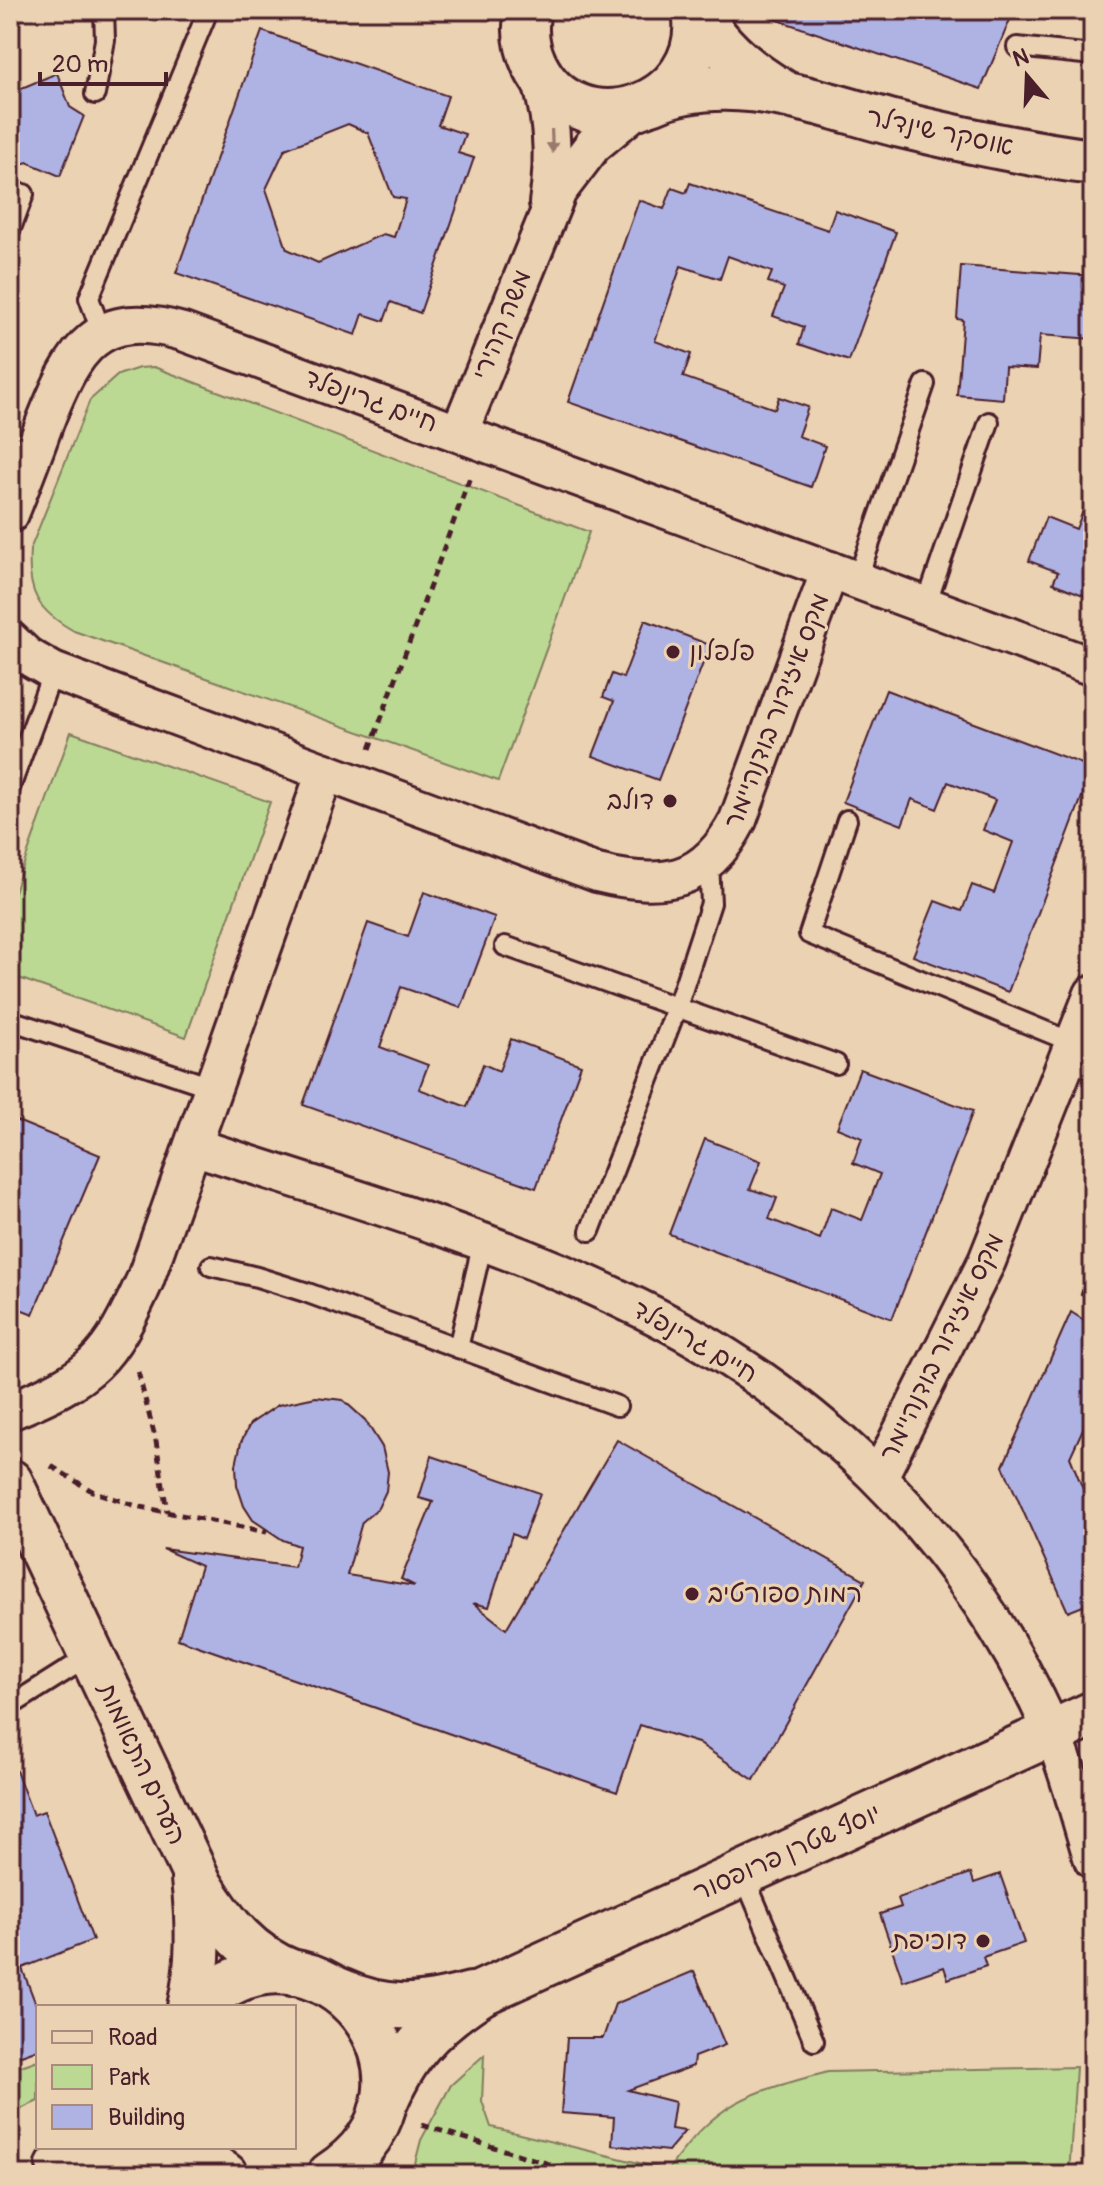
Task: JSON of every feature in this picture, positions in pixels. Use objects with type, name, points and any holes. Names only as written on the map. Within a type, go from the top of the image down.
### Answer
[{"type":"street","points":[[491,10],[512,29],[533,61]]},
{"type":"street","points":[[528,10],[525,28],[533,61]]},
{"type":"street","points":[[645,104],[673,85],[688,64],[696,39],[696,10]]},
{"type":"street","name":"אוסקר שינדלר","points":[[696,10],[714,36],[740,64],[788,95]]},
{"type":"street","name":"אוסקר שינדלר","points":[[533,61],[552,89],[573,103],[612,112],[682,91],[718,88],[758,90],[964,139],[1093,162]]},
{"type":"street","name":"משה קהירי","points":[[471,438],[546,216],[552,132],[545,90],[533,61]]},
{"type":"street","name":"משה קהירי","points":[[546,216],[574,167],[603,135],[645,104]]},
{"type":"street","name":"חיים גרינפלד","points":[[102,334],[129,324],[164,326],[843,575]]},
{"type":"street","points":[[10,514],[64,376],[80,352],[102,334]]},
{"type":"street","name":"מקס איזידור בודנהיימר","points":[[341,778],[597,873],[617,878],[669,881],[709,862],[730,837],[843,575],[1093,667]]},
{"type":"street","points":[[10,640],[27,656],[53,671],[341,778],[214,1088],[145,1280],[125,1324],[104,1355],[77,1379],[10,1411]]},
{"type":"street","name":"מקס איזידור בודנהיימר","points":[[879,1477],[987,1261],[1078,1058],[1093,994]]},
{"type":"street","name":"חיים גרינפלד","points":[[193,1146],[483,1242],[620,1298],[749,1371],[810,1415],[879,1477],[920,1521],[969,1583],[1013,1652],[1052,1733],[1093,1860]]},
{"type":"street","name":"הערים התאומות","points":[[28,1472],[91,1655],[193,1873]]},
{"type":"street","name":"יוסף שטרן פרופסור","points":[[481,1993],[1093,1714]]},
{"type":"street","points":[[193,1873],[232,1931],[262,1959],[317,1980],[364,2003],[394,2007],[437,2003],[481,1993]]},
{"type":"street","points":[[190,2005],[197,1977],[199,1946],[193,1873]]},
{"type":"street","points":[[200,2005],[226,1985],[242,1978],[293,1973]]},
{"type":"street","points":[[339,1991],[364,2014],[380,2045],[386,2079],[369,2143]]},
{"type":"street","points":[[330,2175],[369,2143],[399,2071],[416,2047],[446,2017],[481,1993]]},
{"type":"street","points":[[57,2162],[151,2153],[210,2164]]},
{"type":"lane","points":[[95,94],[105,40],[104,10]]},
{"type":"lane","points":[[102,334],[89,298],[205,18]]},
{"type":"lane","points":[[1017,47],[1093,55]]},
{"type":"lane","points":[[10,231],[24,194]]},
{"type":"lane","points":[[843,575],[925,384]]},
{"type":"lane","points":[[926,605],[989,422]]},
{"type":"lane","points":[[10,788],[14,767],[53,671]]},
{"type":"lane","points":[[847,820],[809,934],[1078,1058]]},
{"type":"lane","points":[[590,1231],[677,1007],[711,903],[709,862]]},
{"type":"lane","points":[[505,946],[836,1064]]},
{"type":"lane","points":[[10,1020],[214,1088]]},
{"type":"lane","points":[[458,1348],[483,1242]]},
{"type":"lane","points":[[211,1266],[305,1292],[617,1406]]},
{"type":"lane","name":"הערים התאומות","points":[[10,1706],[91,1655]]},
{"type":"lane","points":[[743,1874],[814,2041]]},
{"type":"path","points":[[341,778],[471,438]]},
{"type":"path","points":[[125,1324],[156,1441],[167,1512]]},
{"type":"path","points":[[28,1472],[136,1506],[267,1532]]},
{"type":"path","points":[[369,2143],[585,2175]]},
{"type":"green space","points":[[154,367],[589,532],[498,781],[74,631],[43,608],[33,589],[30,550],[90,400],[118,375]]},
{"type":"green space","points":[[71,732],[270,802],[186,1037],[10,975],[10,903]]},
{"type":"green space","points":[[484,2055],[482,2101],[491,2127],[668,2170],[703,2128],[737,2103],[776,2086],[828,2072],[1076,2067],[1069,2175],[412,2175],[421,2140],[451,2085]]},
{"type":"green space","points":[[36,2061],[36,2102],[10,2114],[10,2070]]},
{"type":"building","points":[[759,10],[996,10],[1012,15],[981,89],[757,13]]},
{"type":"building","points":[[262,31],[448,96],[438,125],[465,134],[458,153],[474,158],[420,313],[391,302],[384,321],[363,314],[356,335],[176,273]],"holes":[[[348,124],[368,133],[393,197],[406,199],[394,237],[383,234],[318,263],[287,249],[266,189],[285,149]]]},
{"type":"building","points":[[57,73],[70,107],[84,116],[60,176],[27,162],[10,169],[10,93]]},
{"type":"building","points":[[690,183],[828,230],[835,210],[896,232],[849,361],[799,344],[804,327],[773,316],[784,288],[768,282],[772,272],[728,256],[720,279],[681,266],[655,341],[691,354],[683,377],[775,409],[779,397],[808,407],[798,436],[825,446],[811,487],[568,402],[639,200],[664,209],[672,188],[686,193]]},
{"type":"building","points":[[961,266],[1093,276],[1093,339],[1040,335],[1037,369],[1005,367],[1003,399],[957,395],[963,320],[957,319]]},
{"type":"building","points":[[1093,485],[1093,599],[1053,583],[1058,572],[1029,561],[1046,517],[1076,529]]},
{"type":"building","points":[[645,620],[710,645],[658,780],[593,756],[614,701],[603,697],[612,674],[623,678]]},
{"type":"building","points":[[886,690],[1093,768],[1008,992],[913,956],[935,901],[962,911],[972,885],[994,893],[1013,842],[983,830],[995,800],[948,782],[937,809],[912,799],[902,825],[843,802]]},
{"type":"building","points":[[424,892],[495,917],[461,1008],[401,987],[380,1047],[428,1065],[419,1089],[467,1107],[483,1064],[499,1071],[511,1039],[581,1065],[536,1188],[303,1105],[368,923],[408,937]]},
{"type":"building","points":[[860,1069],[973,1111],[892,1319],[669,1234],[705,1139],[761,1161],[750,1189],[777,1198],[769,1219],[820,1239],[831,1208],[862,1220],[880,1174],[853,1163],[862,1138],[837,1128]]},
{"type":"building","points":[[10,1118],[100,1155],[33,1314],[10,1305],[10,1218],[19,1196],[10,1192]]},
{"type":"building","points":[[1093,1264],[1093,1299],[1081,1294]]},
{"type":"building","points":[[1071,1312],[1093,1326],[1093,1407],[1070,1457],[1083,1489],[1093,1493],[1093,1602],[1068,1612],[1003,1466]]},
{"type":"building","name":"רמות ספורטיב","points":[[316,1397],[343,1400],[365,1420],[382,1447],[388,1472],[386,1491],[378,1508],[362,1522],[347,1575],[415,1586],[401,1579],[433,1502],[419,1498],[432,1456],[540,1493],[523,1539],[512,1534],[489,1607],[473,1603],[506,1629],[617,1440],[865,1580],[754,1780],[698,1743],[640,1725],[617,1792],[178,1639],[201,1566],[163,1549],[294,1567],[299,1546],[283,1540],[253,1520],[237,1485],[236,1465],[241,1442],[250,1424],[278,1405]]},
{"type":"building","points":[[10,1755],[33,1815],[44,1811],[93,1940],[22,1968],[36,2005],[36,2050],[10,2059]]},
{"type":"building","points":[[971,1873],[974,1883],[1000,1874],[1024,1943],[983,1957],[986,1966],[948,1979],[944,1967],[903,1981],[880,1914],[901,1907],[898,1898]]},
{"type":"building","points":[[694,1971],[725,2045],[694,2057],[693,2066],[628,2090],[675,2102],[671,2129],[685,2131],[668,2151],[612,2145],[614,2117],[561,2113],[567,2038],[603,2038],[615,2004]]},
{"type":"place","name":"פלפלון","points":[[673,652]]},
{"type":"place","name":"דולב","points":[[670,801]]},
{"type":"place","name":"רמות ספורטיב","points":[[692,1594]]},
{"type":"place","name":"דוכיפת","points":[[983,1941]]}]
